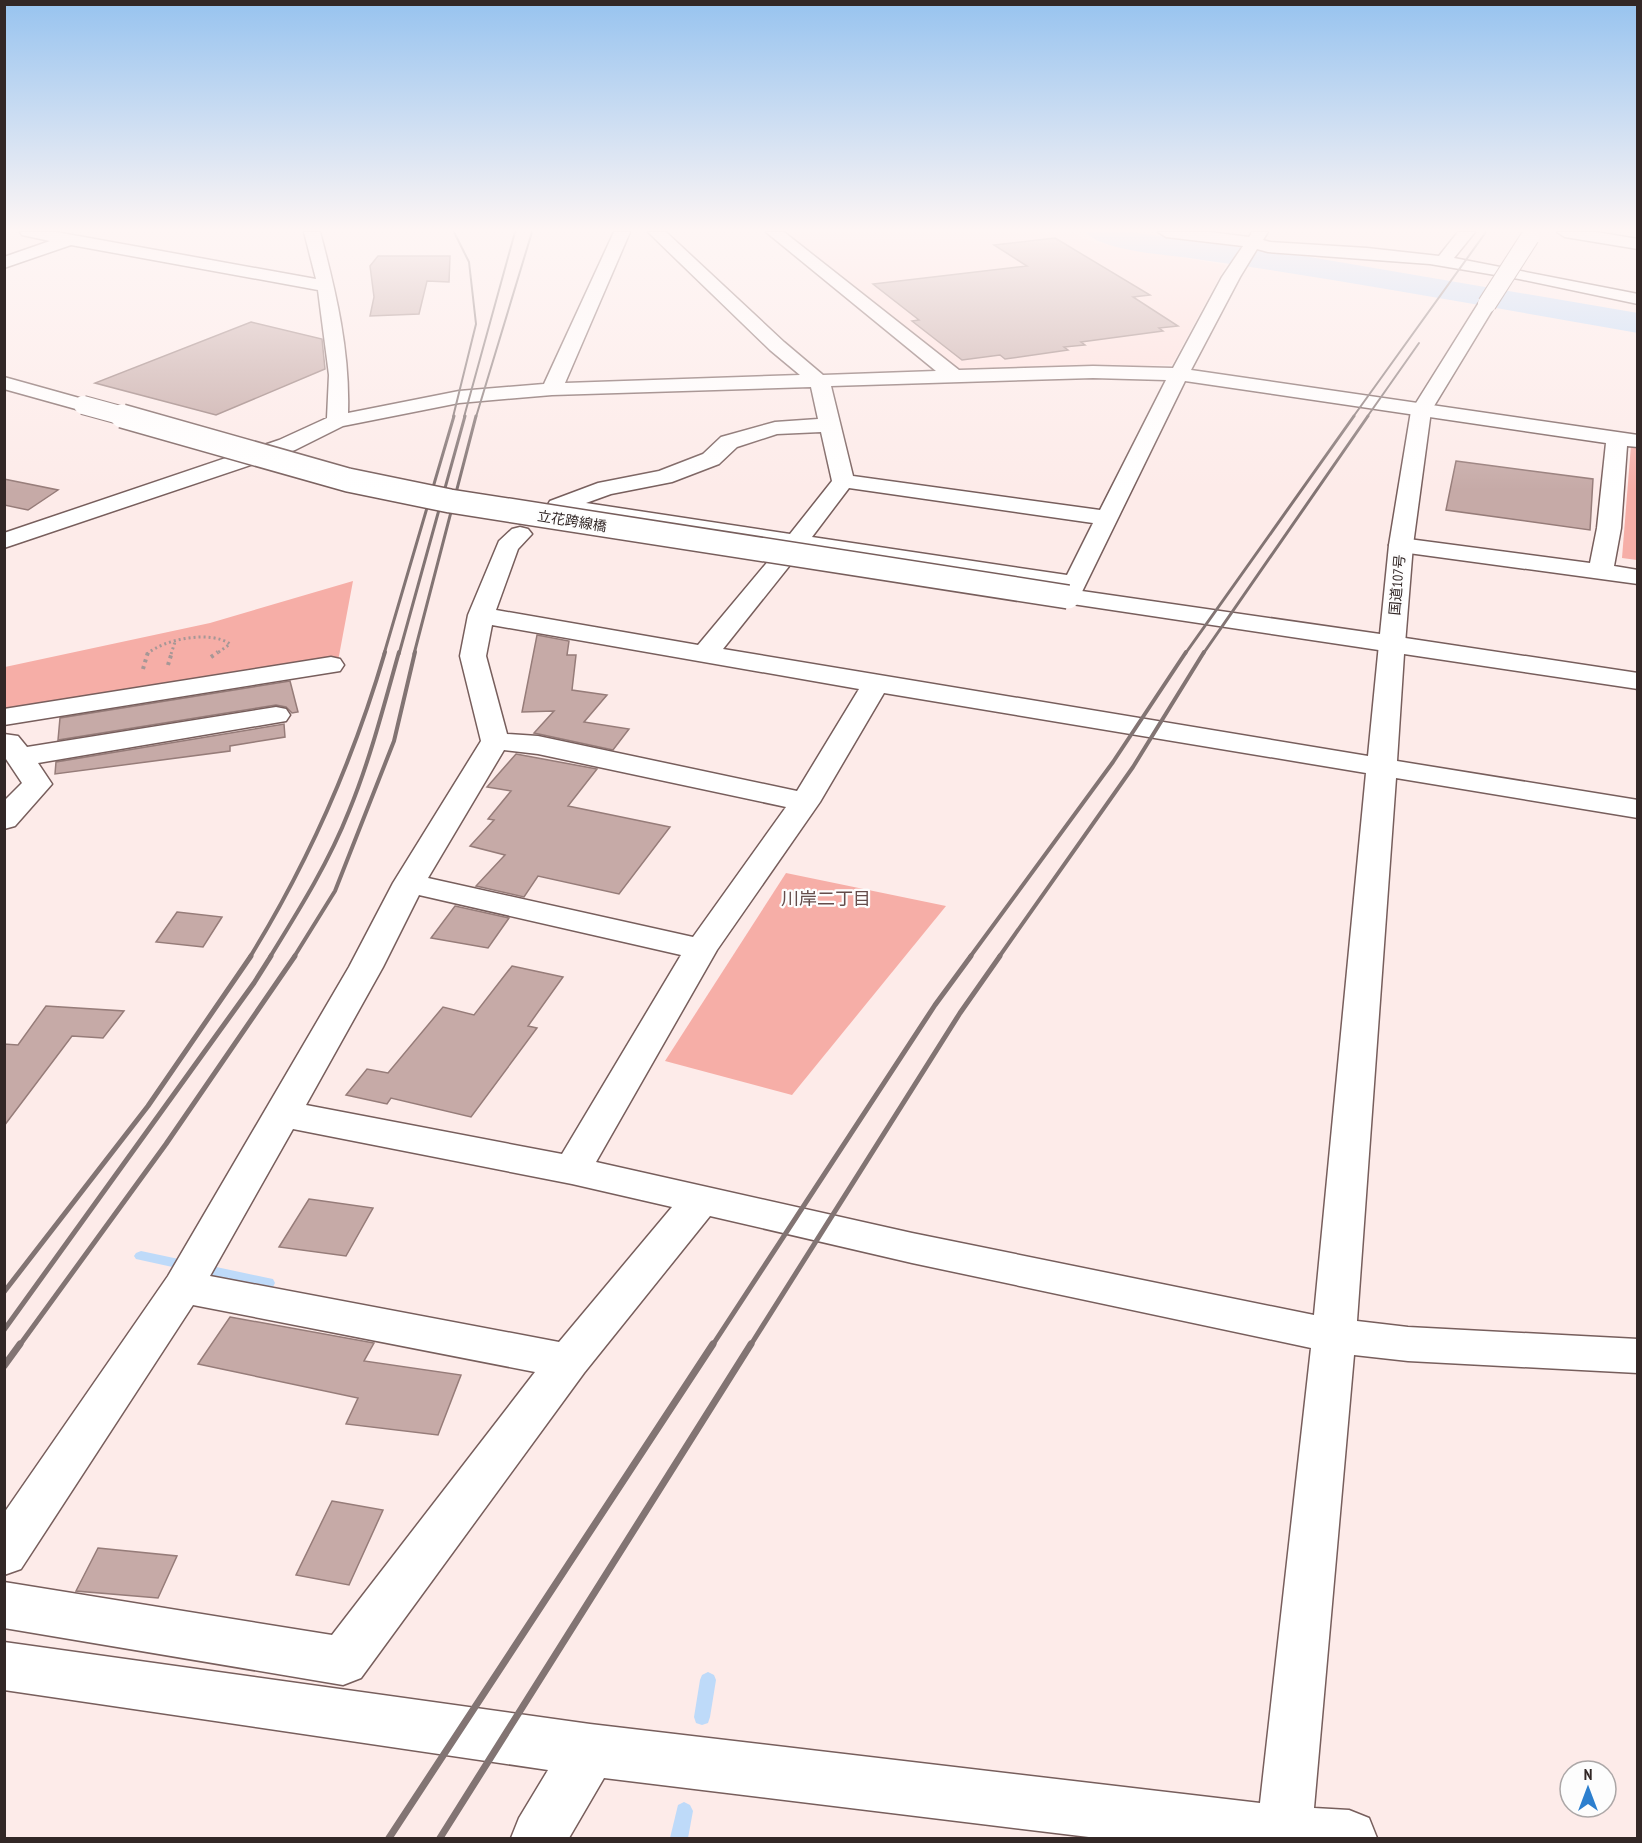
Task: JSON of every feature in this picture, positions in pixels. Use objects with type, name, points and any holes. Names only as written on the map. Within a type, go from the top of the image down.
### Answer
[{"type":"main road","points":[[331,318],[339,375],[337,421]]},
{"type":"main road","points":[[552,389],[584,318]]},
{"type":"main road","points":[[747,318],[820,382],[843,481]]},
{"type":"main road","points":[[882,318],[955,376]]},
{"type":"main road","points":[[1072,590],[1179,374],[1210,318]]},
{"type":"main road","name":"国道107号","points":[[1285,1836],[1334,1336],[1401,545],[1421,411],[1478,318]]},
{"type":"main road","points":[[4,541],[287,446],[337,421],[459,397],[552,389],[1093,372],[1179,374],[1275,386],[1421,411],[1627,439],[1601,572]]},
{"type":"main road","name":"立花跨線橋","points":[[4,383],[348,480],[450,501],[1072,590]]},
{"type":"main road","points":[[830,425],[776,428],[729,442],[711,459],[664,477],[606,488],[558,506],[797,542],[1392,644],[1638,681]]},
{"type":"main road","points":[[843,481],[1107,518]]},
{"type":"main road","points":[[705,654],[797,542],[843,481]]},
{"type":"main road","points":[[4,1554],[183,1287],[366,967],[409,883],[495,741],[473,656],[481,615],[507,546],[520,534]]},
{"type":"main road","points":[[1401,545],[1638,577]]},
{"type":"main road","points":[[481,615],[876,684],[1638,809]]},
{"type":"main road","points":[[4,717],[331,665]]},
{"type":"main road","points":[[572,1170],[701,949],[805,802],[876,684]]},
{"type":"main road","points":[[4,820],[37,784],[12,747],[276,716]]},
{"type":"main road","points":[[495,741],[538,745],[805,802]]},
{"type":"main road","points":[[409,883],[701,949]]},
{"type":"main road","points":[[283,1114],[572,1170],[923,1251],[1334,1336],[1408,1344],[1638,1356]]},
{"type":"main road","points":[[4,1605],[343,1661],[569,1361],[701,1199]]},
{"type":"main road","points":[[183,1287],[569,1361]]},
{"type":"main road","points":[[4,1666],[590,1750],[1285,1836],[1348,1839]]},
{"type":"main road","points":[[539,1839],[590,1750]]},
{"type":"path","points":[[96,702],[126,685],[143,669],[148,652],[175,642],[215,636],[224,638],[230,644],[210,657]]},
{"type":"path","points":[[175,642],[167,667],[178,666]]},
{"type":"shaded area","points":[[895,318],[1197,318],[1172,365],[962,372]]},
{"type":"shaded area","points":[[1631,445],[1637,446],[1637,560],[1622,558]]},
{"type":"shaded area","points":[[353,581],[338,661],[5,712],[5,667],[210,623]]},
{"type":"shaded area","points":[[786,873],[946,906],[792,1095],[665,1061]]},
{"type":"building","points":[[916,318],[1166,318],[1178,326],[1159,328],[1163,331],[1081,342],[1085,345],[1064,347],[1068,350],[1005,359],[1000,355],[962,360],[912,321],[919,320]]},
{"type":"building","points":[[251,322],[322,339],[325,369],[216,415],[95,383]]},
{"type":"building","points":[[1456,461],[1593,479],[1590,530],[1446,510]]},
{"type":"building","points":[[4,479],[58,490],[28,510],[4,505]]},
{"type":"building","points":[[537,635],[569,641],[567,655],[576,655],[572,690],[607,695],[584,722],[629,729],[613,750],[534,733],[554,711],[522,712]]},
{"type":"building","points":[[290,681],[298,712],[292,713],[286,707],[276,705],[58,740],[60,718]]},
{"type":"building","points":[[284,724],[285,737],[230,746],[230,751],[55,774],[56,762]]},
{"type":"building","points":[[516,754],[597,769],[568,806],[670,827],[619,894],[538,876],[524,897],[476,886],[505,855],[470,846],[494,820],[488,819],[511,791],[487,787]]},
{"type":"building","points":[[455,906],[509,918],[488,948],[431,938]]},
{"type":"building","points":[[177,912],[222,917],[203,947],[156,942]]},
{"type":"building","points":[[512,966],[563,977],[528,1026],[537,1028],[471,1117],[391,1098],[387,1104],[346,1095],[367,1069],[388,1073],[443,1007],[474,1015]]},
{"type":"building","points":[[46,1006],[124,1011],[103,1038],[72,1036],[4,1126],[4,1044],[18,1045]]},
{"type":"building","points":[[309,1199],[373,1208],[346,1256],[279,1247]]},
{"type":"building","points":[[230,1317],[374,1343],[364,1361],[461,1375],[438,1435],[346,1424],[358,1398],[198,1364]]},
{"type":"building","points":[[332,1501],[383,1510],[349,1585],[296,1575]]},
{"type":"building","points":[[98,1548],[177,1556],[158,1598],[76,1591]]},
{"type":"waterway","points":[[1609,318],[1638,323]]},
{"type":"waterway","points":[[141,1256],[268,1283]]},
{"type":"waterway","points":[[702,1717],[708,1680]]},
{"type":"waterway","points":[[679,1838],[684,1811]]},
{"type":"railway","points":[[453,417],[476,324],[475,318]]},
{"type":"railway","points":[[464,417],[491,318]]},
{"type":"railway","points":[[476,417],[506,318]]},
{"type":"railway","points":[[1353,417],[1424,318]]},
{"type":"railway","points":[[1367,417],[1419,343]]},
{"type":"railway","points":[[384,654],[454,416]]},
{"type":"railway","points":[[399,654],[465,416]]},
{"type":"railway","points":[[414,654],[476,416]]},
{"type":"railway","points":[[1185,654],[1354,416]]},
{"type":"railway","points":[[1203,654],[1368,416]]},
{"type":"railway","points":[[250,957],[291,884],[328,809],[359,732],[385,652]]},
{"type":"railway","points":[[270,957],[313,886],[341,830],[357,792],[399,652]]},
{"type":"railway","points":[[294,957],[335,891],[394,741],[415,652]]},
{"type":"railway","points":[[970,957],[1113,762],[1186,652]]},
{"type":"railway","points":[[999,957],[1133,767],[1204,652]]},
{"type":"railway","points":[[4,1292],[148,1106],[251,956]]},
{"type":"railway","points":[[4,1330],[254,983],[271,956]]},
{"type":"railway","points":[[19,1346],[166,1144],[295,956]]},
{"type":"railway","points":[[712,1346],[935,1005],[971,956]]},
{"type":"railway","points":[[750,1346],[960,1013],[1000,956]]},
{"type":"railway","points":[[4,1366],[20,1344]]},
{"type":"railway","points":[[389,1838],[713,1344]]},
{"type":"railway","points":[[440,1838],[751,1344]]},
{"type":"district","name":"川岸二丁目","points":[[826,899]]}]
